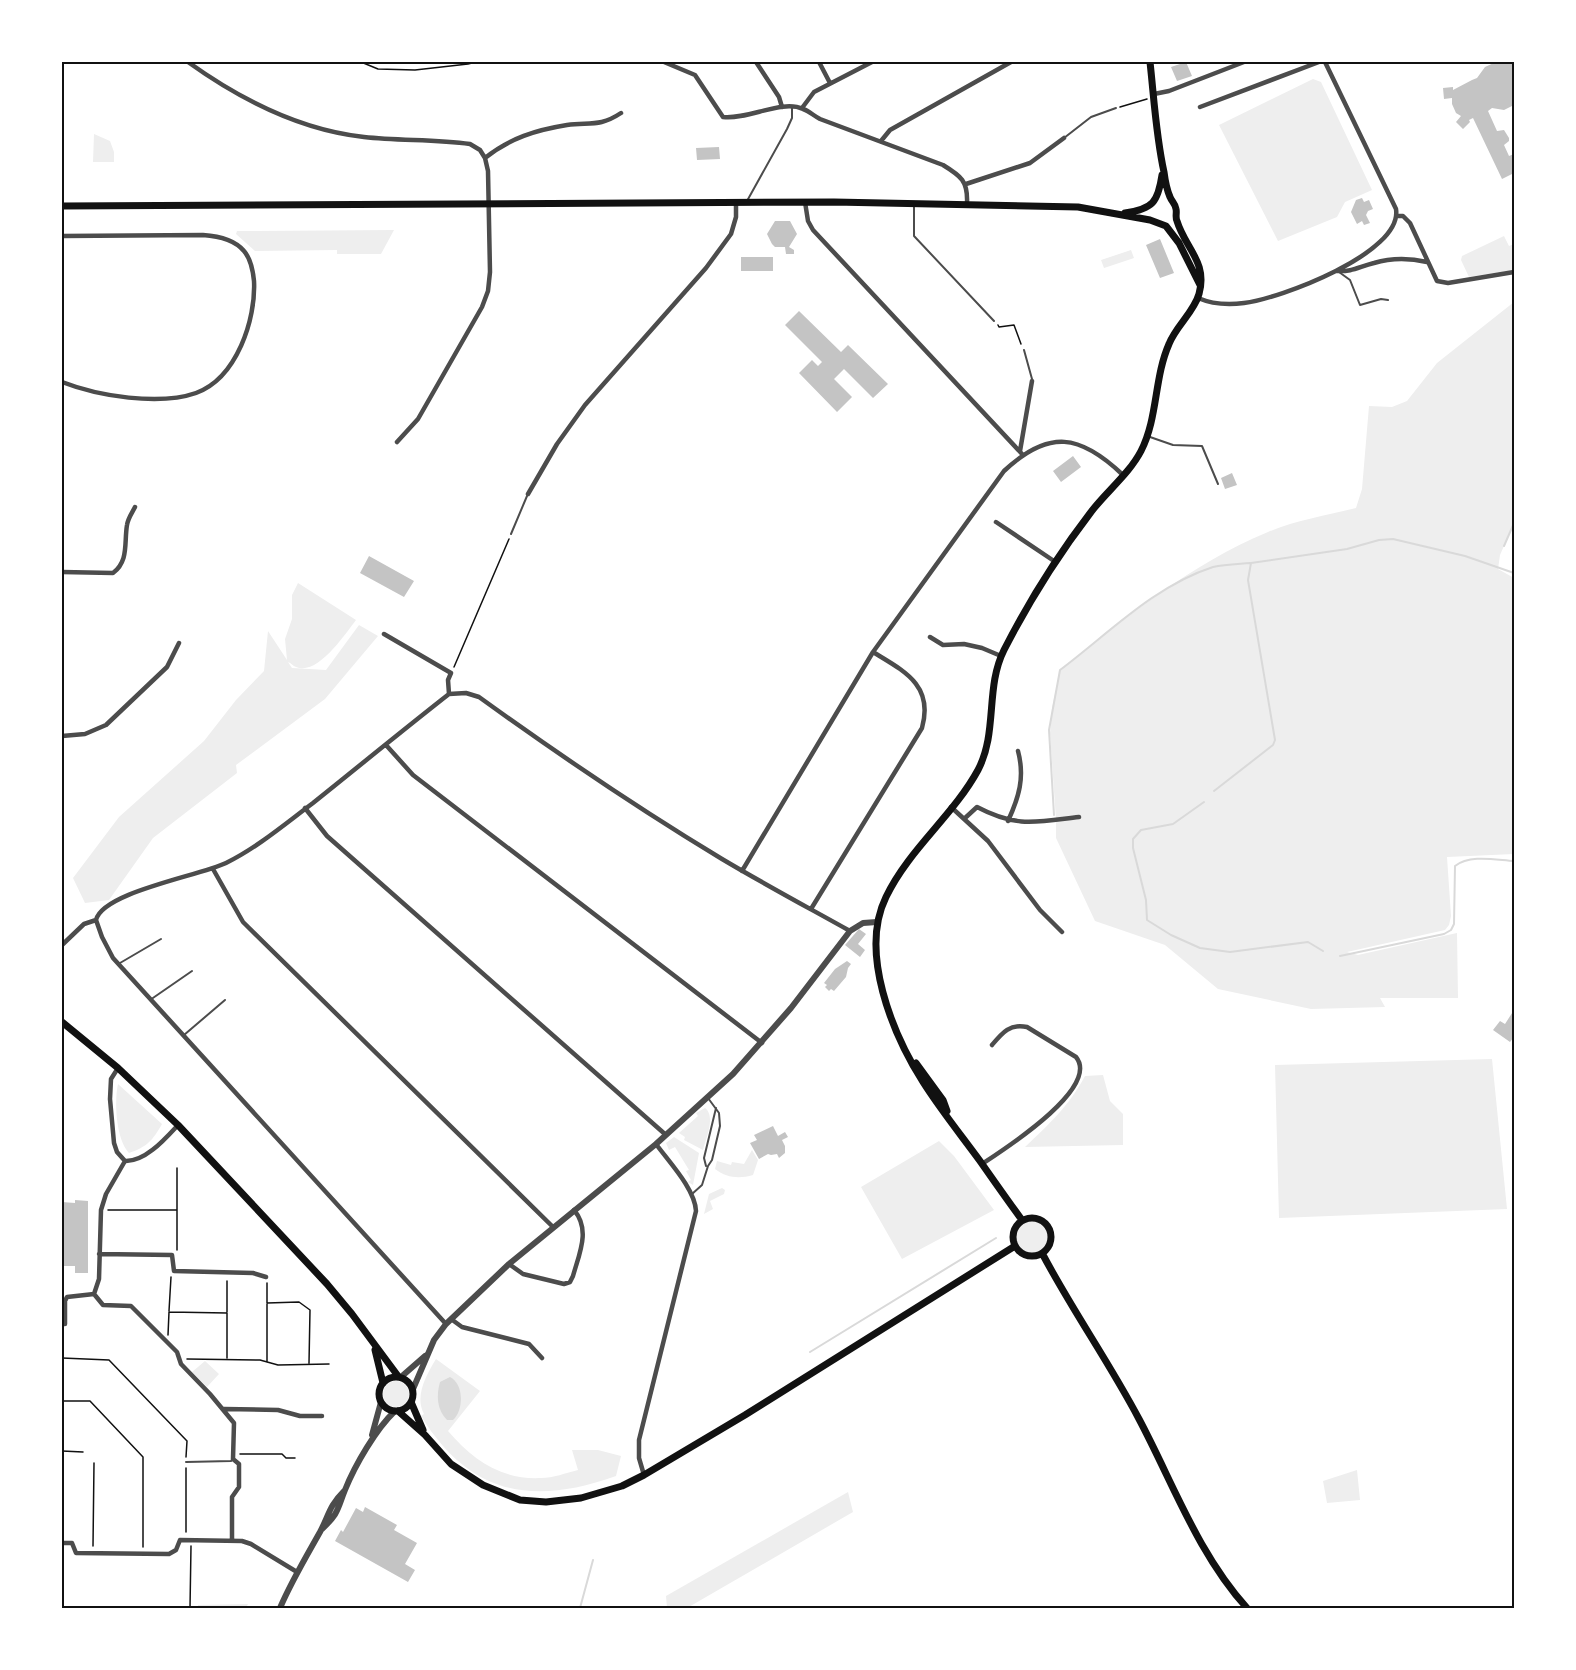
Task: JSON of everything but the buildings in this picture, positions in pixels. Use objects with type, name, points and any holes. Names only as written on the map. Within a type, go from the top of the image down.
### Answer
[{"type":"main road","points":[[1022,1220],[922,1081],[906,1052],[892,1018],[880,977],[875,950],[875,932],[884,899],[899,873],[975,774],[986,750],[991,728],[995,678],[1001,656],[1024,613],[1054,561],[1095,506],[1136,460],[1147,436],[1169,342],[1198,298],[1202,275],[1178,224],[1176,208],[1163,169],[1150,62]]},
{"type":"main road","points":[[1154,221],[1150,214],[1159,192],[1163,169]]},
{"type":"main road","points":[[1116,213],[1140,210],[1163,198],[1172,201]]},
{"type":"main road","points":[[62,206],[805,202],[967,203],[1078,207],[1154,221],[1169,228],[1200,285]]},
{"type":"main road","points":[[1162,225],[1170,222],[1176,215]]},
{"type":"main road","points":[[62,1022],[118,1068],[178,1125],[327,1284],[400,1377],[409,1382],[413,1389],[411,1402],[406,1408],[397,1411]]},
{"type":"main road","points":[[1033,1217],[1042,1220],[1048,1226],[1052,1237],[1050,1244],[1037,1256],[1024,1254],[1015,1246],[1013,1234],[1017,1224],[1022,1220],[1033,1217]]},
{"type":"main road","points":[[400,1377],[390,1378],[383,1383],[379,1391],[381,1402],[387,1408],[397,1411],[425,1435],[451,1464],[468,1476],[483,1485],[520,1500],[546,1502],[581,1498],[621,1486],[644,1475],[745,1415],[1015,1246]]},
{"type":"main road","points":[[1042,1253],[1121,1385],[1201,1545],[1222,1578],[1247,1608]]},
{"type":"main road","points":[[374,1344],[383,1383]]},
{"type":"main road","points":[[411,1402],[425,1435]]},
{"type":"street","points":[[188,62],[260,107],[300,123],[363,137],[470,144],[480,150],[485,158],[488,171],[490,276],[485,300],[418,420],[398,442]]},
{"type":"street","points":[[664,62],[695,75],[717,111],[724,117],[743,117],[782,107],[801,108],[820,119],[943,165],[966,184],[967,203]]},
{"type":"street","points":[[756,62],[779,97],[782,107]]},
{"type":"street","points":[[819,62],[830,83]]},
{"type":"street","points":[[801,108],[814,92],[872,62]]},
{"type":"street","points":[[881,141],[890,130],[1011,62]]},
{"type":"street","points":[[1154,96],[1244,62]]},
{"type":"street","points":[[1200,107],[1319,62]]},
{"type":"street","points":[[1198,298],[1219,303],[1256,301],[1291,290],[1336,271],[1372,249],[1389,235],[1395,225],[1398,216],[1391,197],[1325,62]]},
{"type":"street","points":[[485,158],[501,145],[522,135],[569,125],[601,123],[621,113]]},
{"type":"street","points":[[966,184],[1030,163],[1064,138]]},
{"type":"street","points":[[805,202],[808,220],[813,230],[1021,453]]},
{"type":"street","points":[[528,494],[585,405],[706,268],[731,234],[736,220],[736,203]]},
{"type":"street","points":[[1398,216],[1403,216],[1410,223],[1437,281],[1442,283],[1515,272]]},
{"type":"street","points":[[62,236],[207,235],[225,238],[238,245],[247,255],[253,271],[255,297],[240,350],[220,376],[197,393],[176,398],[148,398],[115,395],[62,382]]},
{"type":"street","points":[[1336,271],[1350,272],[1363,266],[1390,260],[1406,259],[1427,262]]},
{"type":"street","points":[[1021,453],[1032,381]]},
{"type":"street","points":[[742,871],[873,652],[997,480],[1021,453],[1054,442],[1077,443],[1095,451],[1123,475]]},
{"type":"street","points":[[62,572],[113,573],[119,568],[124,561],[127,522],[135,507]]},
{"type":"street","points":[[996,522],[1054,561]]},
{"type":"street","points":[[384,634],[451,673],[448,680],[448,694]]},
{"type":"street","points":[[930,636],[943,645],[964,644],[1001,656]]},
{"type":"street","points":[[62,736],[85,734],[106,725],[167,667],[179,643]]},
{"type":"street","points":[[811,909],[922,728],[926,714],[921,691],[915,682],[900,669],[873,652]]},
{"type":"street","points":[[62,945],[84,924],[96,918],[100,910],[128,895],[213,869],[265,840],[448,694],[479,696],[575,764],[742,871],[850,931]]},
{"type":"street","points":[[386,745],[413,775],[762,1043]]},
{"type":"street","points":[[1008,821],[1022,781],[1022,765],[1018,751]]},
{"type":"street","points":[[951,807],[988,841],[1040,910],[1062,932]]},
{"type":"street","points":[[964,819],[977,807],[1008,821],[1032,822],[1079,817]]},
{"type":"street","points":[[305,808],[316,824],[333,841],[666,1135]]},
{"type":"street","points":[[213,869],[243,922],[553,1227]]},
{"type":"street","points":[[96,918],[102,937],[118,964],[448,1321],[465,1328],[529,1344],[542,1358]]},
{"type":"street","points":[[413,1389],[428,1353],[448,1321],[509,1264],[656,1144],[708,1098],[762,1043],[850,931],[863,923],[877,922]]},
{"type":"street","points":[[982,1164],[1025,1136],[1047,1118],[1067,1096],[1081,1070],[1076,1057],[1027,1027],[1019,1025],[1008,1028],[992,1045]]},
{"type":"street","points":[[118,1068],[109,1086],[114,1143],[117,1152],[125,1161],[131,1162],[148,1153],[178,1125]]},
{"type":"street","points":[[644,1475],[639,1458],[639,1440],[696,1214],[692,1194],[656,1144]]},
{"type":"street","points":[[94,1294],[99,1279],[101,1210],[106,1194],[125,1161]]},
{"type":"street","points":[[509,1264],[524,1274],[564,1284],[570,1282],[584,1233],[582,1220],[574,1210]]},
{"type":"street","points":[[99,1254],[172,1255],[174,1271],[253,1273],[266,1277]]},
{"type":"street","points":[[62,1324],[65,1324],[67,1297],[94,1294]]},
{"type":"street","points":[[94,1294],[103,1305],[131,1306],[177,1352],[186,1370],[224,1409],[234,1423],[233,1456],[239,1464],[239,1487],[232,1497],[232,1540]]},
{"type":"street","points":[[400,1377],[428,1353]]},
{"type":"street","points":[[371,1442],[381,1402]]},
{"type":"street","points":[[224,1409],[278,1410],[302,1416],[322,1416]]},
{"type":"street","points":[[280,1608],[297,1572],[322,1529],[339,1510],[345,1490],[371,1442],[397,1411]]},
{"type":"street","points":[[62,1543],[72,1543],[76,1553],[170,1554],[176,1550],[180,1540],[232,1540],[251,1544],[297,1572]]},
{"type":"lane","points":[[746,203],[787,129],[792,118],[792,107]]},
{"type":"lane","points":[[1064,138],[1091,117],[1116,108]]},
{"type":"lane","points":[[914,203],[914,236],[993,321]]},
{"type":"lane","points":[[1336,271],[1350,280],[1360,305],[1381,299],[1388,300]]},
{"type":"lane","points":[[1024,350],[1032,381]]},
{"type":"lane","points":[[1147,436],[1173,445],[1202,446],[1218,484]]},
{"type":"lane","points":[[511,534],[528,494]]},
{"type":"lane","points":[[118,964],[161,939]]},
{"type":"lane","points":[[150,1000],[192,970]]},
{"type":"lane","points":[[184,1035],[225,1000]]},
{"type":"lane","points":[[692,1194],[702,1185],[712,1160],[720,1124],[720,1115],[708,1098]]},
{"type":"lane","points":[[707,1169],[704,1158],[716,1108]]},
{"type":"lane","points":[[186,1461],[231,1461],[233,1456]]},
{"type":"path","points":[[361,62],[378,69],[415,70],[476,62]]},
{"type":"path","points":[[1116,108],[1154,96]]},
{"type":"path","points":[[993,321],[999,327],[1014,325],[1024,350]]},
{"type":"path","points":[[451,673],[511,534]]},
{"type":"path","points":[[172,1255],[177,1251],[177,1168]]},
{"type":"path","points":[[101,1210],[177,1210]]},
{"type":"path","points":[[166,1340],[168,1338],[170,1279],[174,1271]]},
{"type":"path","points":[[227,1272],[227,1359]]},
{"type":"path","points":[[266,1277],[267,1363]]},
{"type":"path","points":[[267,1303],[299,1302],[310,1310],[309,1364]]},
{"type":"path","points":[[169,1312],[227,1313]]},
{"type":"path","points":[[62,1358],[109,1360],[186,1441],[190,1608]]},
{"type":"path","points":[[179,1359],[260,1359],[278,1365],[329,1364]]},
{"type":"path","points":[[62,1401],[90,1401],[143,1457],[143,1554]]},
{"type":"path","points":[[62,1452],[83,1452]]},
{"type":"path","points":[[233,1456],[282,1454],[286,1458],[295,1458]]},
{"type":"path","points":[[93,1553],[94,1463]]},
{"type":"shaded area","points":[[1313,79],[1321,82],[1372,190],[1345,202],[1337,217],[1278,241],[1219,125]]},
{"type":"shaded area","points":[[94,134],[110,141],[114,152],[114,162],[93,162]]},
{"type":"shaded area","points":[[394,230],[381,254],[337,254],[337,250],[255,251],[236,234],[237,231]]},
{"type":"shaded area","points":[[1504,236],[1509,246],[1514,244],[1514,270],[1469,277],[1461,260],[1462,256]]},
{"type":"shaded area","points":[[1131,250],[1134,258],[1104,268],[1101,260]]},
{"type":"shaded area","points":[[1514,302],[1514,523],[1500,555],[1498,569],[1514,578],[1514,854],[1447,857],[1451,916],[1445,930],[1347,952],[1358,955],[1457,933],[1458,998],[1380,998],[1385,1007],[1311,1009],[1218,989],[1165,945],[1095,921],[1056,838],[1050,733],[1052,708],[1060,670],[1159,594],[1239,545],[1299,521],[1356,508],[1362,489],[1369,406],[1392,407],[1407,401],[1437,363]]},
{"type":"shaded area","points":[[298,583],[356,620],[322,660],[304,668],[296,667],[288,662],[292,668],[326,670],[359,625],[378,636],[325,699],[236,765],[237,773],[153,838],[109,900],[85,903],[73,878],[119,817],[204,741],[236,700],[264,671],[268,631],[287,660],[285,639],[292,619],[292,595]]},
{"type":"shaded area","points":[[1492,1059],[1507,1209],[1279,1218],[1275,1065]]},
{"type":"shaded area","points":[[1103,1075],[1110,1101],[1123,1114],[1123,1145],[1025,1147],[1065,1106],[1085,1076]]},
{"type":"shaded area","points":[[118,1084],[162,1124],[149,1142],[129,1153],[121,1139],[117,1120]]},
{"type":"shaded area","points":[[705,1108],[710,1116],[710,1122],[703,1150],[684,1140],[685,1137],[679,1133],[698,1116],[696,1113]]},
{"type":"shaded area","points":[[674,1137],[699,1153],[693,1185],[688,1182],[691,1180],[686,1171],[689,1170],[675,1147],[669,1150],[666,1143]]},
{"type":"shaded area","points":[[939,1141],[954,1156],[994,1210],[902,1259],[861,1187]]},
{"type":"shaded area","points":[[752,1150],[758,1160],[753,1175],[733,1177],[715,1169],[717,1161],[731,1165],[732,1162],[744,1164]]},
{"type":"shaded area","points":[[722,1188],[725,1190],[724,1194],[710,1201],[713,1209],[704,1214],[709,1194]]},
{"type":"shaded area","points":[[1032,1218],[1046,1223],[1051,1237],[1046,1251],[1032,1256],[1018,1251],[1013,1237],[1018,1223]]},
{"type":"shaded area","points":[[436,1359],[480,1391],[448,1431],[478,1459],[513,1476],[546,1478],[578,1470],[572,1450],[598,1450],[621,1456],[616,1476],[586,1485],[557,1490],[530,1491],[505,1487],[482,1478],[460,1463],[440,1442],[421,1416],[424,1414],[420,1400],[423,1385]]},
{"type":"shaded area","points":[[205,1361],[219,1374],[207,1387],[192,1372]]},
{"type":"shaded area","points":[[450,1377],[458,1385],[461,1404],[457,1416],[453,1420],[447,1420],[439,1407],[438,1392],[440,1382]]},
{"type":"shaded area","points":[[396,1381],[405,1385],[409,1394],[405,1403],[396,1407],[387,1403],[383,1394],[387,1385]]},
{"type":"shaded area","points":[[1357,1470],[1360,1500],[1327,1503],[1323,1481]]},
{"type":"shaded area","points":[[848,1492],[853,1512],[687,1608],[667,1608],[666,1596]]},
{"type":"shaded area","points":[[248,1604],[246,1608],[198,1608],[198,1605]]},
{"type":"waterway","points":[[1504,546],[1514,523]]},
{"type":"waterway","points":[[1214,791],[1273,745],[1275,740],[1248,580],[1251,563],[1347,549],[1379,540],[1393,539],[1465,556],[1514,573]]},
{"type":"waterway","points":[[1054,815],[1049,730],[1060,670],[1132,612],[1171,586],[1213,567],[1250,563]]},
{"type":"waterway","points":[[1204,802],[1173,824],[1141,830],[1133,839],[1133,848],[1146,900],[1147,920],[1171,935],[1200,948],[1230,952],[1308,942],[1323,951]]},
{"type":"waterway","points":[[1340,956],[1444,934],[1451,930],[1454,924],[1455,866],[1461,862],[1476,859],[1514,861]]},
{"type":"waterway","points":[[810,1352],[996,1238]]},
{"type":"waterway","points":[[580,1608],[593,1560]]}]
